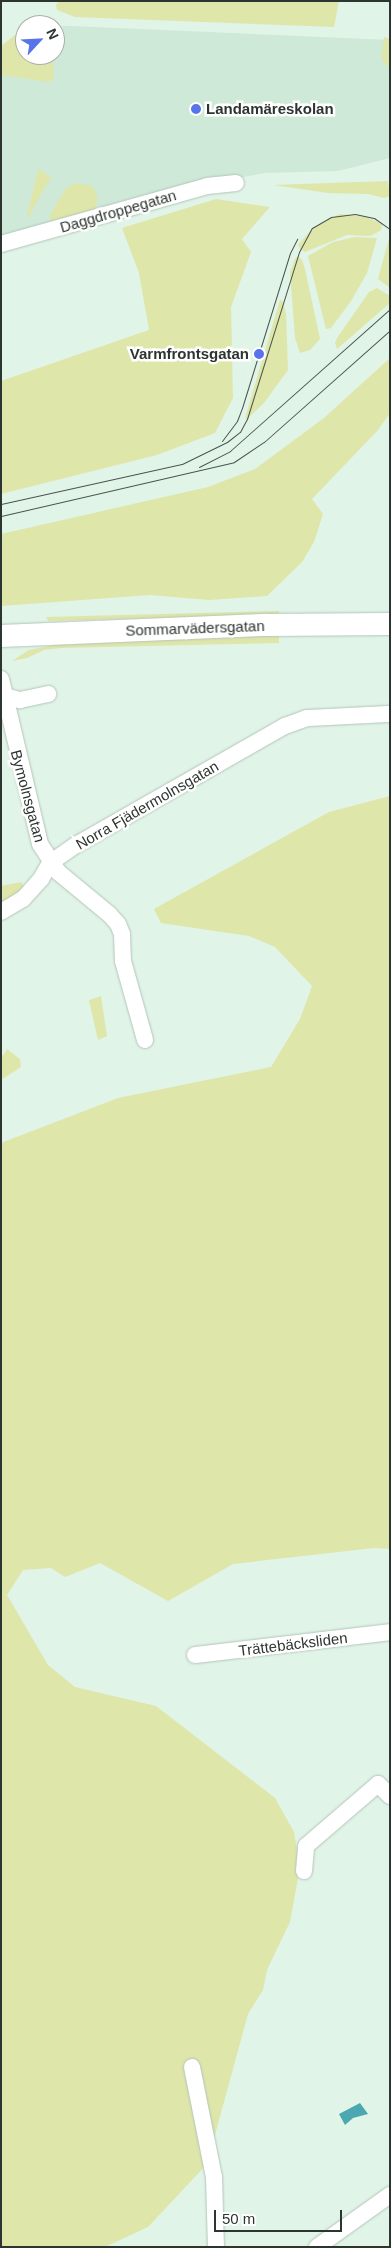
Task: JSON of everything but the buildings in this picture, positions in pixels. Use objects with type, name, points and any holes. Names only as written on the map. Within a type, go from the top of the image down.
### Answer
[{"type":"street","name":"Daggdroppegatan","points":[[1,244],[207,186],[236,183]]},
{"type":"street","name":"Sommarvädersgatan","points":[[1,636],[268,625],[390,624]]},
{"type":"street","points":[[3,690],[20,700],[48,694]]},
{"type":"street","name":"Bymolnsgatan","points":[[3,690],[40,844],[50,863],[118,924],[122,934],[123,961],[145,1040]]},
{"type":"street","name":"Norra Fjädermolnsgatan","points":[[1,912],[23,899],[41,879],[50,863],[96,833],[276,731],[307,718],[390,714]]},
{"type":"street","name":"Trättebäcksliden","points":[[196,1655],[390,1632]]},
{"type":"street","points":[[304,1871],[306,1846],[378,1784],[390,1796]]},
{"type":"street","points":[[192,2067],[214,2177],[216,2247]]},
{"type":"street","points":[[317,2247],[390,2195]]},
{"type":"shaded area","name":"Landamäreskolan","points":[[65,25],[390,40],[390,158],[338,171],[265,173],[199,185],[1,236],[1,61],[15,58],[15,65],[65,65]]},
{"type":"green space","points":[[59,1],[339,1],[334,27],[75,17],[57,10],[56,5]]},
{"type":"green space","points":[[15,35],[15,65],[53,65],[53,80],[50,82],[1,75],[1,46]]},
{"type":"green space","points":[[384,37],[390,39],[390,69],[381,59]]},
{"type":"green space","points":[[38,169],[51,177],[28,218],[27,215]]},
{"type":"green space","points":[[388,181],[390,196],[384,198],[368,194],[328,193],[273,185]]},
{"type":"green space","points":[[76,183],[92,186],[98,197],[95,209],[50,222],[50,215],[66,188]]},
{"type":"green space","points":[[216,199],[270,207],[242,239],[251,252],[231,307],[233,398],[215,433],[157,455],[1,494],[1,381],[149,330],[139,273],[122,228]]},
{"type":"green space","points":[[339,214],[364,216],[382,224],[382,227],[380,231],[370,236],[347,235],[305,252],[300,249],[298,245],[312,229]]},
{"type":"green space","points":[[390,235],[390,288],[378,279]]},
{"type":"green space","points":[[355,237],[377,238],[367,273],[351,301],[331,328],[326,329],[308,256],[333,242]]},
{"type":"green space","points":[[298,256],[302,260],[305,269],[320,339],[310,350],[300,353],[295,338],[290,272]]},
{"type":"green space","points":[[377,288],[390,296],[390,303],[337,349],[335,343],[337,338],[369,292]]},
{"type":"green space","points":[[280,300],[283,301],[286,314],[288,370],[264,403],[247,419],[245,418]]},
{"type":"green space","points":[[390,358],[390,413],[378,430],[312,499],[323,514],[314,542],[302,562],[267,596],[209,600],[150,595],[1,606],[1,534],[208,487],[255,469],[324,418]]},
{"type":"green space","points":[[279,611],[279,615],[48,621],[46,617]]},
{"type":"green space","points":[[279,633],[279,643],[61,648],[44,650],[27,658],[12,661],[29,650],[81,640]]},
{"type":"green space","points":[[390,796],[390,1549],[374,1548],[233,1564],[168,1601],[100,1563],[65,1577],[51,1568],[23,1570],[7,1595],[48,1665],[75,1687],[156,1706],[275,1798],[294,1832],[300,1867],[290,1922],[267,1970],[263,1990],[248,2014],[207,2164],[148,2227],[105,2247],[1,2247],[1,1143],[118,1098],[271,1067],[300,1019],[312,986],[275,947],[249,936],[161,923],[154,909],[329,812]]},
{"type":"green space","points":[[21,882],[25,888],[1,903],[1,886]]},
{"type":"green space","points":[[101,996],[107,1036],[98,1040],[89,1000]]},
{"type":"green space","points":[[7,1049],[20,1059],[21,1067],[1,1080],[1,1058]]},
{"type":"water","points":[[360,2103],[368,2114],[353,2118],[345,2125],[339,2114]]},
{"type":"tram line","points":[[1,504],[182,464],[227,442],[240,432],[247,419],[299,252],[312,228],[331,217],[355,214],[374,218],[390,229]]},
{"type":"tram line","points":[[222,441],[237,421],[242,408],[290,253],[297,239]]},
{"type":"tram line","points":[[199,467],[230,451],[390,309]]},
{"type":"tram line","points":[[1,516],[234,462],[264,442],[390,330]]},
{"type":"place","name":"Landamäreskolan","points":[[196,109]]},
{"type":"place","name":"Varmfrontsgatan","points":[[259,354]]}]
